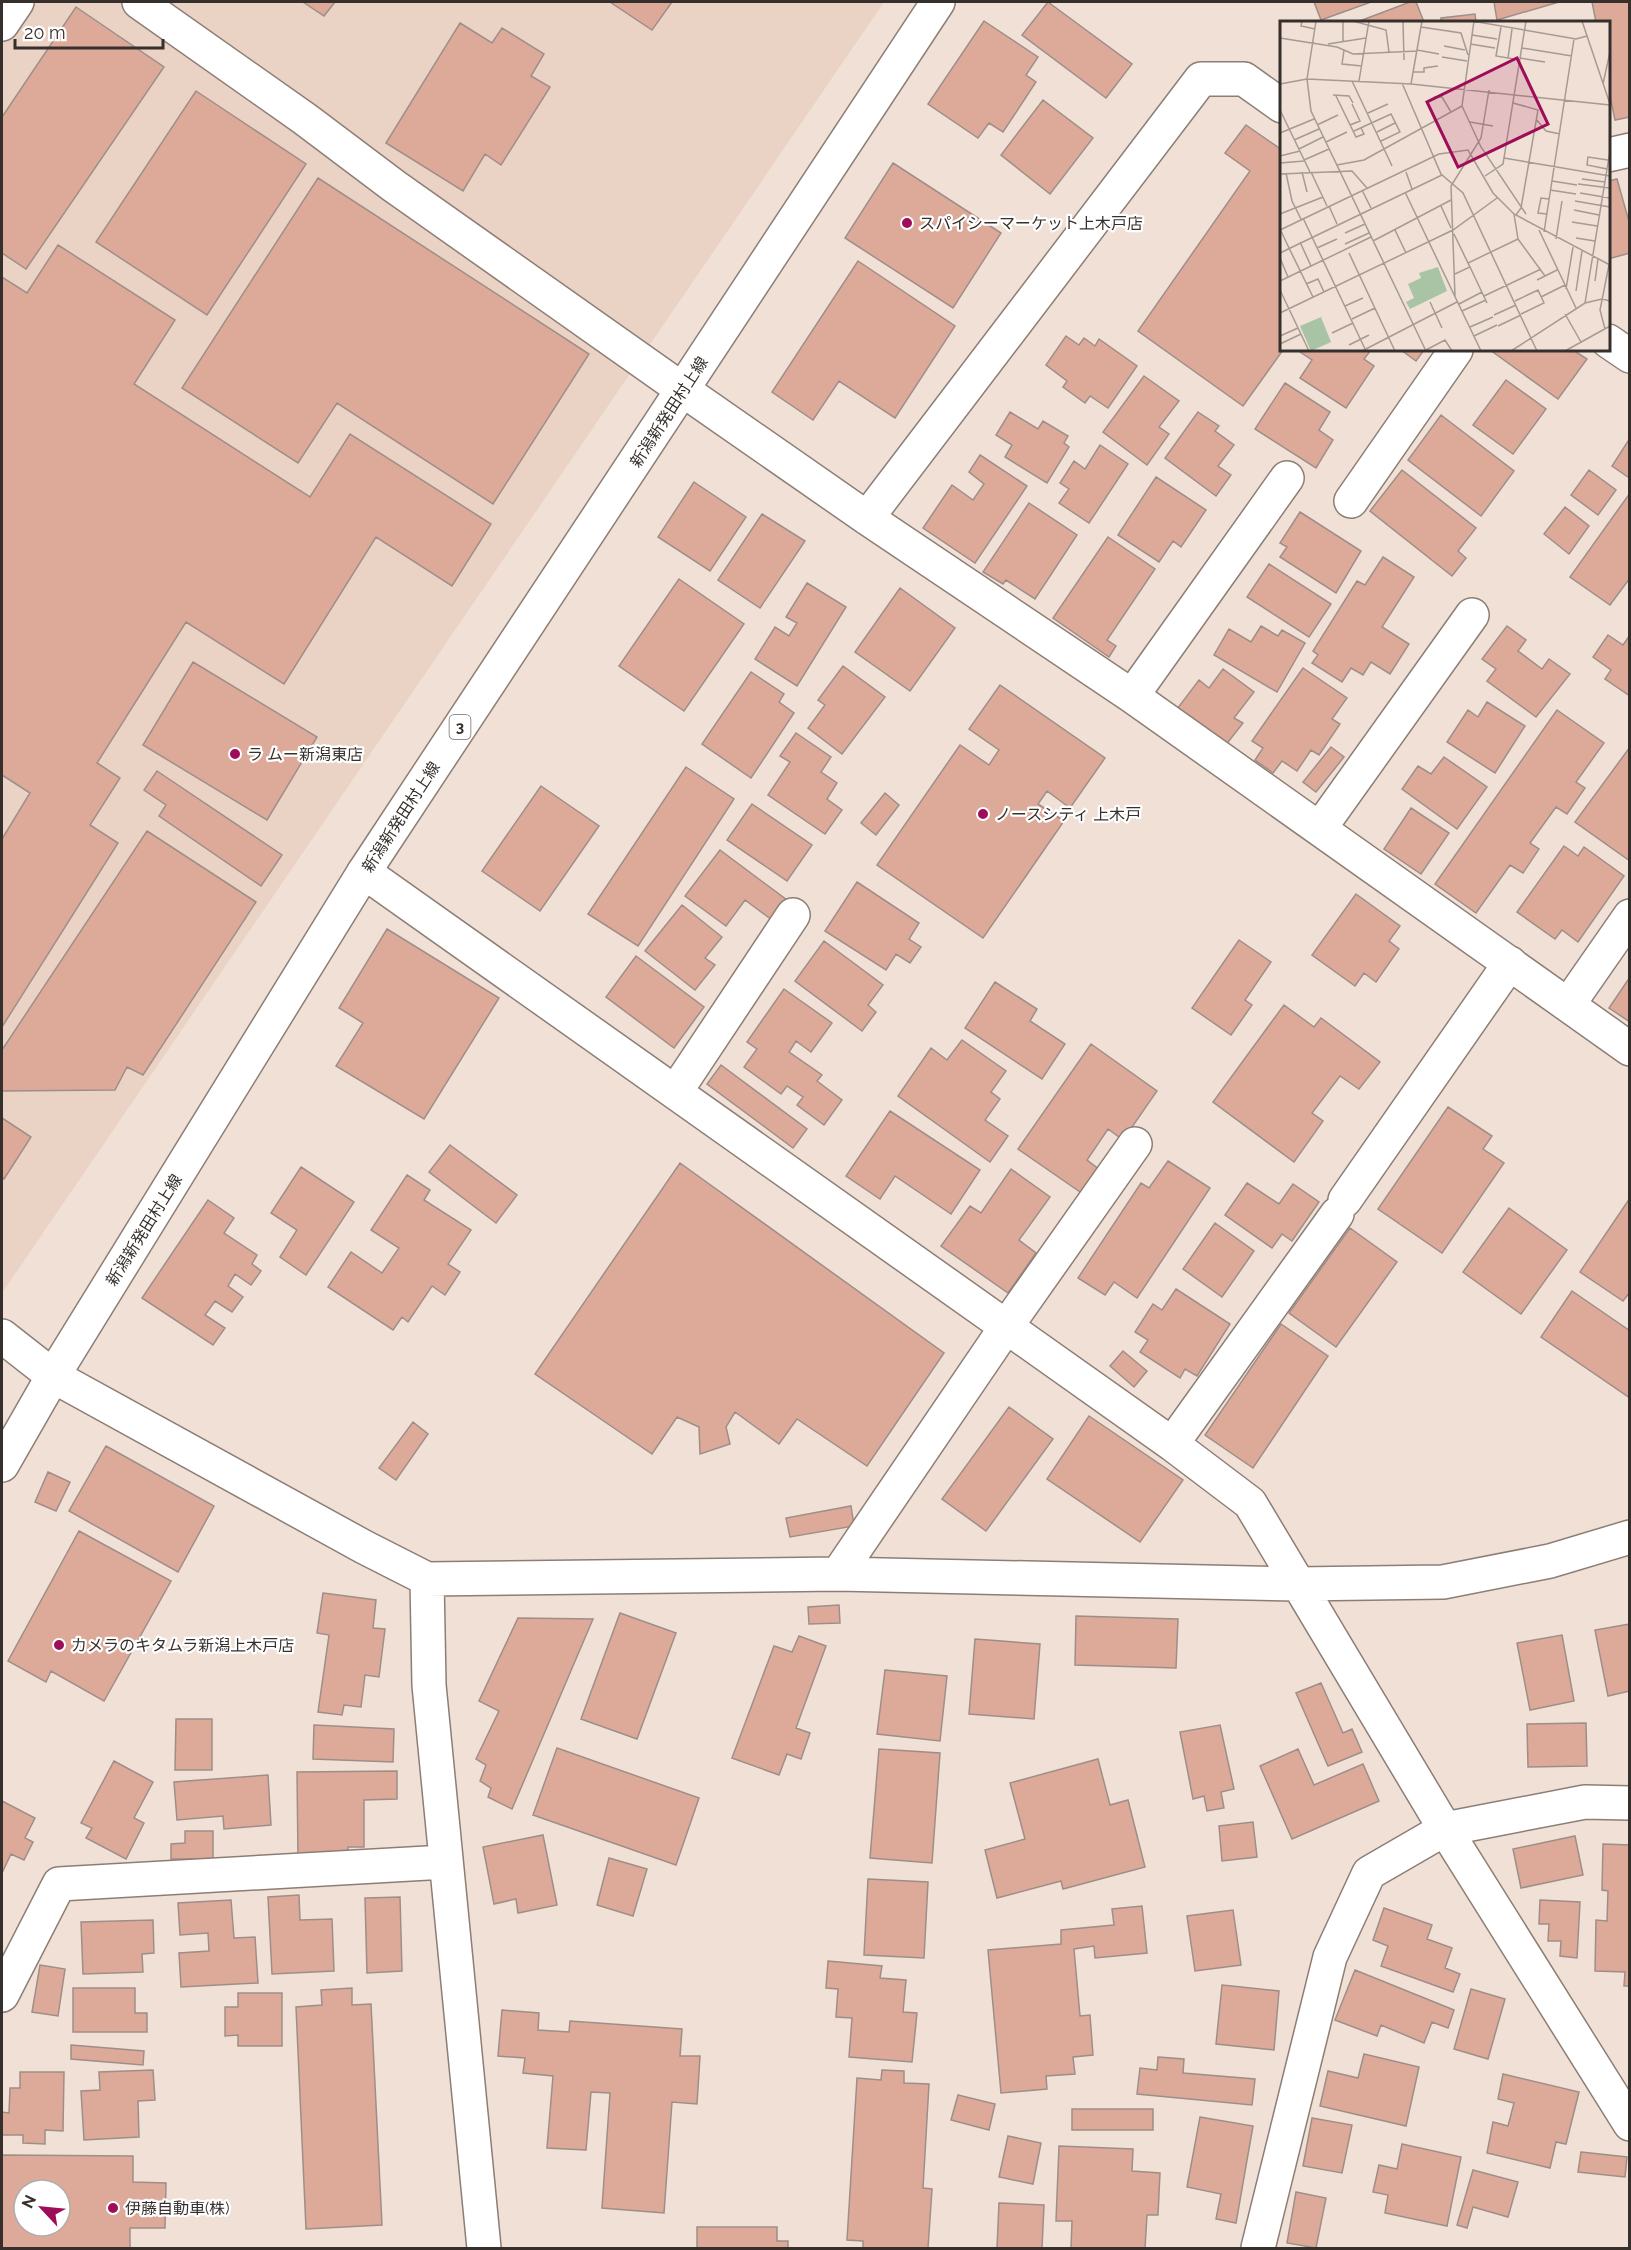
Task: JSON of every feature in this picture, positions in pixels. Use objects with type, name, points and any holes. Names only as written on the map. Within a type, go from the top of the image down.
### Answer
[{"type":"street","points":[[2,24],[17,2]]},
{"type":"street","points":[[139,2],[683,390],[867,518],[1132,696],[1629,1049]]},
{"type":"street","name":"新潟新発田村上線","points":[[2,1465],[53,1376],[364,873],[938,2]]},
{"type":"street","points":[[867,518],[1201,79],[1244,79],[1280,105]]},
{"type":"street","points":[[1610,155],[1629,150]]},
{"type":"street","points":[[1610,342],[1629,356]]},
{"type":"street","points":[[1351,501],[1455,351]]},
{"type":"street","points":[[1132,696],[1287,478]]},
{"type":"street","points":[[1320,828],[1472,615]]},
{"type":"street","points":[[364,873],[676,1091],[1172,1444],[1250,1503],[1446,1829],[1629,2124]]},
{"type":"street","points":[[676,1091],[793,915]]},
{"type":"street","points":[[1568,1005],[1629,916]]},
{"type":"street","points":[[1172,1444],[1341,1207],[1510,963]]},
{"type":"street","points":[[838,1574],[1006,1327],[1135,1144]]},
{"type":"street","points":[[2,1336],[53,1376],[364,1547],[427,1579],[838,1574],[1297,1584],[1443,1582],[1550,1562],[1629,1537]]},
{"type":"street","points":[[427,1579],[429,1684],[484,2248]]},
{"type":"street","points":[[1258,2248],[1330,1958],[1369,1873],[1446,1829],[1585,1802],[1629,1803]]},
{"type":"street","points":[[2,1995],[59,1884],[445,1862]]},
{"type":"shaded area","points":[[2,2],[884,2],[2,1293]]},
{"type":"building","points":[[303,2],[335,2],[324,16]]},
{"type":"building","points":[[610,2],[672,2],[652,30]]},
{"type":"building","points":[[1048,2],[1132,64],[1106,98],[1022,35]]},
{"type":"building","points":[[1314,2],[1371,2],[1321,20]]},
{"type":"building","points":[[1410,2],[1416,2],[1424,21],[1360,21]]},
{"type":"building","points":[[1494,2],[1559,2],[1497,20]]},
{"type":"building","points":[[1592,2],[1630,2],[1630,117],[1615,120],[1610,96],[1610,21],[1596,21]]},
{"type":"building","points":[[76,7],[164,67],[26,269],[2,253],[2,117]]},
{"type":"building","points":[[1475,14],[1476,21],[1441,21],[1441,18]]},
{"type":"building","points":[[984,21],[1038,57],[1026,75],[1036,82],[1003,132],[989,123],[978,138],[928,104]]},
{"type":"building","points":[[460,23],[492,43],[502,28],[544,54],[531,76],[550,87],[501,165],[485,154],[463,191],[386,143]]},
{"type":"building","points":[[196,91],[306,164],[207,315],[96,242]]},
{"type":"building","points":[[1043,100],[1093,138],[1050,194],[1001,155]]},
{"type":"building","points":[[1246,125],[1280,149],[1280,351],[1282,351],[1243,406],[1138,331],[1250,171],[1225,153]]},
{"type":"building","points":[[893,163],[1001,233],[953,308],[845,238]]},
{"type":"building","points":[[318,178],[589,354],[493,504],[337,403],[298,463],[182,388]]},
{"type":"building","points":[[1617,179],[1630,225],[1630,253],[1610,258],[1610,181]]},
{"type":"building","points":[[58,245],[175,320],[134,384],[310,497],[350,434],[491,524],[452,586],[376,537],[284,684],[186,622],[97,763],[120,778],[90,825],[118,843],[2,1027],[2,839],[30,793],[2,775],[2,277],[27,293]]},
{"type":"building","points":[[858,261],[955,326],[895,418],[839,381],[813,420],[772,392]]},
{"type":"building","points":[[1066,336],[1079,345],[1084,338],[1095,346],[1099,339],[1137,366],[1108,408],[1090,396],[1085,403],[1063,387],[1067,381],[1046,365]]},
{"type":"building","points":[[1370,351],[1364,359],[1374,366],[1346,408],[1300,378],[1312,360],[1300,352]]},
{"type":"building","points":[[1402,351],[1423,351],[1416,361]]},
{"type":"building","points":[[1491,351],[1575,351],[1587,359],[1558,399]]},
{"type":"building","points":[[1144,376],[1179,401],[1159,427],[1169,434],[1147,465],[1103,432]]},
{"type":"building","points":[[1506,380],[1546,409],[1513,454],[1473,425]]},
{"type":"building","points":[[1285,383],[1330,412],[1319,430],[1333,440],[1316,468],[1255,429]]},
{"type":"building","points":[[1010,412],[1038,429],[1043,421],[1068,436],[1064,443],[1069,447],[1047,483],[1005,457],[1012,445],[996,435]]},
{"type":"building","points":[[1198,412],[1219,426],[1215,431],[1234,445],[1218,466],[1231,475],[1216,496],[1165,458]]},
{"type":"building","points":[[1441,415],[1514,471],[1481,516],[1408,460]]},
{"type":"building","points":[[1630,438],[1630,474],[1628,477],[1612,466]]},
{"type":"building","points":[[1100,445],[1128,464],[1089,523],[1059,503],[1069,489],[1060,483],[1074,461],[1085,469]]},
{"type":"building","points":[[980,455],[1027,486],[975,563],[923,528],[952,485],[973,500],[984,484],[969,472]]},
{"type":"building","points":[[1402,470],[1476,528],[1458,551],[1466,558],[1452,576],[1370,511]]},
{"type":"building","points":[[1589,470],[1616,490],[1598,515],[1571,495]]},
{"type":"building","points":[[1156,477],[1206,510],[1181,547],[1173,541],[1159,562],[1118,535]]},
{"type":"building","points":[[694,482],[746,517],[710,571],[658,537]]},
{"type":"building","points":[[1630,493],[1630,578],[1610,605],[1570,577]]},
{"type":"building","points":[[1029,503],[1077,535],[1035,599],[1006,580],[1003,584],[983,572]]},
{"type":"building","points":[[1565,507],[1589,526],[1569,554],[1544,534]]},
{"type":"building","points":[[1300,512],[1361,551],[1336,593],[1280,557],[1287,547],[1280,543]]},
{"type":"building","points":[[762,514],[805,541],[760,608],[718,580]]},
{"type":"building","points":[[1108,537],[1155,569],[1107,640],[1116,646],[1109,657],[1053,618]]},
{"type":"building","points":[[1383,557],[1414,577],[1382,627],[1409,644],[1390,674],[1371,662],[1363,675],[1351,668],[1342,682],[1312,663],[1318,655],[1313,651],[1357,581],[1365,585]]},
{"type":"building","points":[[1269,564],[1331,604],[1309,637],[1247,597]]},
{"type":"building","points":[[679,579],[744,624],[684,711],[619,666]]},
{"type":"building","points":[[807,583],[846,607],[797,686],[755,659],[775,627],[789,636],[797,623],[786,617]]},
{"type":"building","points":[[900,588],[955,628],[910,691],[855,652]]},
{"type":"building","points":[[1261,626],[1278,636],[1282,630],[1305,643],[1277,692],[1214,655],[1229,629],[1251,642]]},
{"type":"building","points":[[1507,626],[1526,640],[1518,651],[1542,669],[1549,659],[1570,674],[1536,717],[1487,681],[1496,669],[1482,659]]},
{"type":"building","points":[[1608,635],[1623,645],[1630,635],[1630,696],[1605,679],[1611,670],[1593,657]]},
{"type":"building","points":[[193,662],[317,737],[267,820],[143,745]]},
{"type":"building","points":[[843,666],[885,697],[842,754],[808,728],[825,705],[818,700]]},
{"type":"building","points":[[1303,668],[1347,698],[1332,719],[1340,724],[1319,755],[1311,750],[1297,771],[1282,761],[1273,773],[1255,760],[1263,748],[1252,741]]},
{"type":"building","points":[[1223,669],[1254,692],[1234,718],[1243,723],[1225,746],[1177,709],[1199,680],[1209,688]]},
{"type":"building","points":[[751,672],[784,694],[779,702],[794,713],[751,778],[702,744]]},
{"type":"building","name":"ノースシティ 上木戸","points":[[1000,685],[1105,758],[1070,808],[1047,791],[1038,804],[1064,821],[983,938],[877,865],[960,745],[989,765],[999,750],[969,729]]},
{"type":"building","points":[[1487,702],[1525,726],[1495,773],[1447,742],[1468,710],[1478,717]]},
{"type":"building","points":[[1557,710],[1604,743],[1576,782],[1585,788],[1567,814],[1556,807],[1530,843],[1539,849],[1523,873],[1510,865],[1476,913],[1435,884]]},
{"type":"building","points":[[796,733],[831,757],[821,772],[837,783],[827,799],[842,810],[825,834],[768,795],[790,762],[780,756]]},
{"type":"building","points":[[1331,747],[1344,757],[1316,792],[1303,782]]},
{"type":"building","points":[[1630,747],[1630,861],[1575,822]]},
{"type":"building","points":[[1444,757],[1487,787],[1457,829],[1402,789],[1418,766],[1431,774]]},
{"type":"building","points":[[686,767],[734,799],[638,946],[588,914]]},
{"type":"building","points":[[157,771],[282,855],[261,886],[159,816],[166,805],[144,790]]},
{"type":"building","points":[[541,786],[599,826],[540,911],[482,871]]},
{"type":"building","points":[[885,793],[899,805],[876,835],[861,823]]},
{"type":"building","points":[[752,804],[812,845],[787,881],[727,840]]},
{"type":"building","points":[[1411,808],[1449,833],[1421,874],[1384,849]]},
{"type":"building","points":[[147,831],[256,902],[143,1075],[127,1067],[115,1090],[2,1091],[2,1050]]},
{"type":"building","points":[[1564,846],[1578,856],[1584,847],[1624,876],[1578,942],[1562,930],[1555,939],[1517,912]]},
{"type":"building","points":[[720,850],[787,900],[772,920],[745,900],[726,926],[685,896]]},
{"type":"building","points":[[857,882],[919,923],[909,939],[921,947],[910,963],[896,954],[886,970],[825,931]]},
{"type":"building","points":[[1356,894],[1400,926],[1389,941],[1399,949],[1376,982],[1364,973],[1355,986],[1312,955]]},
{"type":"building","points":[[682,905],[722,937],[705,958],[715,965],[695,990],[645,951]]},
{"type":"building","points":[[387,929],[499,998],[424,1119],[336,1066],[363,1023],[339,1008]]},
{"type":"building","points":[[1239,940],[1271,962],[1245,1000],[1252,1005],[1231,1035],[1192,1008]]},
{"type":"building","points":[[824,941],[883,985],[868,1005],[876,1012],[862,1031],[795,981]]},
{"type":"building","points":[[636,956],[704,1007],[674,1048],[606,997]]},
{"type":"building","points":[[1630,977],[1630,1022],[1609,1008]]},
{"type":"building","points":[[995,982],[1037,1009],[1030,1021],[1065,1044],[1042,1079],[965,1028]]},
{"type":"building","points":[[784,989],[832,1023],[811,1052],[796,1041],[789,1052],[822,1075],[817,1081],[842,1100],[824,1125],[797,1105],[803,1097],[787,1086],[781,1094],[744,1067],[757,1049],[747,1042]]},
{"type":"building","points":[[1284,1005],[1314,1027],[1321,1018],[1380,1062],[1359,1089],[1340,1076],[1312,1113],[1323,1121],[1294,1162],[1213,1102]]},
{"type":"building","points":[[962,1040],[1006,1071],[991,1092],[1000,1099],[985,1120],[1008,1136],[990,1162],[898,1096],[931,1048],[947,1060]]},
{"type":"building","points":[[1091,1044],[1157,1091],[1123,1140],[1108,1129],[1087,1160],[1100,1170],[1083,1194],[1018,1149]]},
{"type":"building","points":[[721,1065],[807,1129],[793,1148],[707,1084]]},
{"type":"building","points":[[1448,1107],[1492,1136],[1483,1149],[1504,1163],[1442,1253],[1378,1209]]},
{"type":"building","points":[[890,1111],[980,1170],[951,1214],[895,1176],[880,1199],[846,1176]]},
{"type":"building","points":[[2,1118],[31,1137],[4,1179],[2,1177]]},
{"type":"building","points":[[450,1145],[517,1195],[496,1223],[429,1172]]},
{"type":"building","points":[[1168,1161],[1210,1188],[1137,1298],[1114,1282],[1105,1295],[1078,1278],[1141,1183],[1149,1188]]},
{"type":"building","points":[[680,1163],[944,1353],[867,1466],[797,1419],[779,1444],[735,1412],[726,1427],[730,1444],[700,1454],[699,1427],[677,1417],[652,1454],[535,1374]]},
{"type":"building","points":[[301,1167],[354,1202],[306,1275],[280,1257],[297,1230],[271,1213]]},
{"type":"building","points":[[1011,1169],[1050,1197],[1019,1240],[1036,1253],[1008,1293],[941,1246],[970,1206],[981,1213]]},
{"type":"building","points":[[407,1175],[430,1190],[424,1200],[471,1230],[448,1264],[460,1272],[445,1295],[432,1286],[408,1322],[402,1317],[393,1330],[328,1287],[351,1252],[382,1273],[399,1248],[371,1230]]},
{"type":"building","points":[[1247,1183],[1279,1204],[1293,1184],[1319,1202],[1292,1241],[1282,1234],[1272,1248],[1225,1215]]},
{"type":"building","points":[[1630,1198],[1630,1292],[1623,1301],[1580,1272]]},
{"type":"building","points":[[208,1200],[234,1218],[224,1233],[257,1255],[252,1264],[261,1271],[251,1285],[235,1274],[228,1286],[243,1297],[232,1312],[215,1301],[205,1315],[225,1328],[213,1345],[142,1298]]},
{"type":"building","points":[[1509,1208],[1567,1250],[1521,1314],[1463,1272]]},
{"type":"building","points":[[1215,1223],[1254,1251],[1222,1297],[1183,1269]]},
{"type":"building","points":[[1350,1228],[1397,1262],[1336,1347],[1289,1313]]},
{"type":"building","points":[[1176,1289],[1230,1324],[1197,1376],[1185,1369],[1180,1378],[1140,1352],[1148,1340],[1135,1332],[1153,1304],[1162,1310]]},
{"type":"building","points":[[1572,1291],[1630,1331],[1630,1398],[1541,1337]]},
{"type":"building","points":[[1281,1324],[1328,1356],[1253,1468],[1205,1435]]},
{"type":"building","points":[[1123,1351],[1147,1371],[1134,1387],[1110,1366]]},
{"type":"building","points":[[1009,1407],[1053,1439],[986,1531],[942,1499]]},
{"type":"building","points":[[1089,1416],[1183,1480],[1140,1542],[1047,1479]]},
{"type":"building","points":[[413,1422],[428,1434],[396,1480],[379,1468]]},
{"type":"building","points":[[106,1446],[214,1506],[178,1572],[69,1511]]},
{"type":"building","points":[[48,1472],[70,1482],[56,1511],[35,1502]]},
{"type":"building","points":[[851,1506],[854,1526],[790,1537],[786,1518]]},
{"type":"building","points":[[79,1531],[171,1581],[104,1701],[51,1671],[46,1682],[8,1661]]},
{"type":"building","points":[[323,1593],[376,1600],[373,1628],[385,1629],[379,1677],[365,1675],[361,1707],[344,1705],[342,1715],[318,1712],[329,1635],[317,1633]]},
{"type":"building","points":[[839,1605],[840,1623],[809,1624],[808,1607]]},
{"type":"building","points":[[620,1613],[676,1633],[637,1739],[581,1719]]},
{"type":"building","points":[[1076,1616],[1178,1619],[1176,1668],[1075,1665]]},
{"type":"building","points":[[518,1618],[593,1619],[512,1809],[488,1797],[491,1788],[480,1781],[486,1765],[476,1759],[499,1711],[479,1701]]},
{"type":"building","points":[[1630,1624],[1630,1691],[1608,1696],[1595,1630]]},
{"type":"building","points":[[1562,1635],[1574,1701],[1530,1710],[1517,1643]]},
{"type":"building","points":[[799,1636],[826,1646],[796,1728],[810,1733],[801,1759],[787,1754],[779,1775],[732,1758],[774,1646],[792,1652]]},
{"type":"building","points":[[975,1639],[1040,1644],[1034,1719],[969,1714]]},
{"type":"building","points":[[885,1670],[947,1676],[940,1741],[877,1734]]},
{"type":"building","points":[[1321,1683],[1343,1733],[1352,1729],[1362,1752],[1328,1766],[1296,1693]]},
{"type":"building","points":[[176,1719],[212,1719],[212,1770],[175,1770]]},
{"type":"building","points":[[1586,1723],[1587,1766],[1528,1767],[1527,1724]]},
{"type":"building","points":[[314,1725],[394,1729],[393,1762],[313,1759]]},
{"type":"building","points":[[1220,1725],[1234,1789],[1221,1792],[1224,1808],[1207,1811],[1204,1796],[1193,1799],[1180,1732]]},
{"type":"building","points":[[557,1748],[699,1798],[676,1865],[533,1815]]},
{"type":"building","points":[[879,1749],[940,1753],[932,1863],[870,1858]]},
{"type":"building","points":[[1298,1749],[1314,1785],[1363,1764],[1379,1801],[1292,1839],[1260,1766]]},
{"type":"building","points":[[1098,1759],[1110,1805],[1128,1800],[1145,1867],[1063,1889],[1061,1881],[997,1898],[985,1850],[1025,1839],[1010,1783]]},
{"type":"building","points":[[114,1761],[153,1782],[134,1818],[144,1823],[126,1859],[86,1838],[92,1828],[81,1823]]},
{"type":"building","points":[[397,1771],[397,1799],[364,1800],[364,1847],[348,1847],[348,1858],[298,1858],[297,1772]]},
{"type":"building","points":[[268,1775],[271,1825],[224,1829],[223,1816],[177,1820],[174,1782]]},
{"type":"building","points":[[2,1801],[35,1818],[25,1838],[33,1842],[24,1860],[11,1854],[2,1873]]},
{"type":"building","points":[[1253,1822],[1257,1857],[1222,1861],[1219,1826]]},
{"type":"building","points":[[185,1831],[213,1831],[213,1859],[171,1859],[171,1844],[185,1843]]},
{"type":"building","points":[[543,1835],[557,1905],[518,1913],[516,1899],[494,1904],[483,1847]]},
{"type":"building","points":[[1575,1836],[1583,1875],[1521,1888],[1513,1849]]},
{"type":"building","points":[[1603,1844],[1630,1845],[1630,1986],[1624,1986],[1625,1972],[1595,1971],[1596,1920],[1607,1921],[1608,1891],[1602,1890]]},
{"type":"building","points":[[609,1858],[647,1869],[633,1916],[597,1905]]},
{"type":"building","points":[[868,1879],[928,1882],[924,1958],[864,1955]]},
{"type":"building","points":[[299,1895],[300,1920],[332,1919],[334,1971],[272,1974],[268,1897]]},
{"type":"building","points":[[400,1897],[402,1971],[367,1973],[365,1898]]},
{"type":"building","points":[[231,1900],[234,1938],[255,1937],[258,1983],[181,1987],[179,1953],[209,1951],[208,1933],[180,1935],[178,1903]]},
{"type":"building","points":[[1540,1900],[1580,1902],[1577,1958],[1560,1956],[1561,1941],[1548,1941],[1549,1924],[1539,1924]]},
{"type":"building","points":[[1142,1906],[1147,1953],[1095,1958],[1094,1946],[1074,1949],[1080,2016],[1090,2015],[1093,2055],[1073,2057],[1075,2074],[1046,2076],[1047,2089],[1001,2093],[988,1950],[1061,1944],[1061,1930],[1114,1925],[1112,1909]]},
{"type":"building","points":[[1384,1908],[1432,1925],[1427,1939],[1452,1948],[1445,1968],[1460,1974],[1453,1992],[1381,1966],[1388,1946],[1373,1940]]},
{"type":"building","points":[[1233,1910],[1241,1965],[1195,1971],[1187,1916]]},
{"type":"building","points":[[153,1920],[154,1953],[142,1954],[143,1972],[83,1974],[81,1922]]},
{"type":"building","points":[[828,1961],[882,1966],[880,1978],[906,1980],[903,2012],[917,2013],[912,2062],[849,2057],[852,2018],[836,2017],[838,1989],[826,1988]]},
{"type":"building","points":[[40,1965],[65,1969],[58,2016],[32,2012]]},
{"type":"building","points":[[1355,1970],[1454,2010],[1448,2028],[1432,2022],[1424,2043],[1381,2025],[1377,2036],[1335,2020]]},
{"type":"building","points":[[1222,1985],[1279,1991],[1274,2050],[1216,2044]]},
{"type":"building","points":[[73,1988],[135,1988],[135,2013],[147,2013],[147,2032],[73,2032]]},
{"type":"building","points":[[352,1988],[352,2005],[371,2004],[382,2225],[306,2229],[296,2007],[322,2005],[321,1990]]},
{"type":"building","points":[[1471,1989],[1505,1999],[1488,2059],[1454,2049]]},
{"type":"building","points":[[238,1993],[282,1993],[282,2046],[238,2046],[238,2035],[225,2036],[225,2007],[238,2007]]},
{"type":"building","points":[[502,2010],[539,2013],[538,2030],[569,2032],[570,2021],[682,2029],[680,2056],[700,2056],[697,2104],[672,2102],[664,2213],[602,2208],[610,2093],[591,2092],[586,2150],[547,2148],[553,2076],[523,2073],[525,2058],[498,2056]]},
{"type":"building","points":[[71,2045],[144,2051],[143,2065],[71,2059]]},
{"type":"building","points":[[1364,2054],[1419,2067],[1406,2126],[1320,2106],[1328,2071],[1358,2078]]},
{"type":"building","points":[[1158,2057],[1184,2059],[1183,2073],[1255,2079],[1252,2105],[1137,2094],[1140,2068],[1157,2070]]},
{"type":"building","points":[[153,2070],[155,2100],[138,2101],[139,2137],[84,2140],[81,2091],[100,2090],[99,2072]]},
{"type":"building","points":[[882,2070],[904,2071],[904,2083],[929,2084],[923,2188],[932,2189],[928,2248],[863,2248],[863,2241],[847,2240],[857,2078],[881,2080]]},
{"type":"building","points":[[20,2072],[64,2072],[63,2131],[45,2130],[45,2144],[23,2143],[23,2135],[2,2135],[2,2112],[9,2113],[10,2088],[20,2088]]},
{"type":"building","points":[[1503,2074],[1579,2092],[1566,2144],[1556,2142],[1550,2168],[1487,2153],[1493,2122],[1508,2126],[1514,2103],[1498,2099]]},
{"type":"building","points":[[958,2095],[995,2104],[989,2130],[951,2120]]},
{"type":"building","points":[[1072,2109],[1153,2109],[1153,2130],[1072,2130]]},
{"type":"building","points":[[1200,2117],[1253,2126],[1236,2223],[1216,2219],[1221,2194],[1187,2187]]},
{"type":"building","points":[[1312,2118],[1352,2125],[1342,2173],[1303,2166]]},
{"type":"building","points":[[1008,2136],[1041,2143],[1033,2184],[999,2177]]},
{"type":"building","points":[[1402,2144],[1461,2157],[1447,2226],[1385,2213],[1388,2195],[1373,2192],[1379,2165],[1397,2169]]},
{"type":"building","points":[[1059,2146],[1133,2149],[1132,2171],[1160,2173],[1158,2215],[1147,2215],[1145,2248],[1071,2248],[1072,2221],[1056,2221]]},
{"type":"building","points":[[1581,2152],[1627,2157],[1625,2177],[1578,2172]]},
{"type":"building","name":"伊藤自動車(株)","points":[[2,2155],[133,2156],[133,2182],[166,2183],[165,2228],[130,2228],[130,2248],[2,2248]]},
{"type":"building","points":[[1473,2170],[1518,2182],[1508,2217],[1473,2207],[1467,2228],[1457,2225]]},
{"type":"building","points":[[1296,2192],[1326,2198],[1316,2248],[1287,2243]]},
{"type":"building","points":[[999,2203],[1044,2205],[1042,2248],[997,2248]]},
{"type":"building","points":[[697,2227],[777,2227],[777,2241],[788,2241],[788,2248],[697,2248]]},
{"type":"place","name":"スパイシーマーケット上木戸店","points":[[907,223]]},
{"type":"place","name":"ラ ムー新潟東店","points":[[235,754]]},
{"type":"place","name":"ノースシティ 上木戸","points":[[983,814]]},
{"type":"place","name":"カメラのキタムラ新潟上木戸店","points":[[59,1645]]},
{"type":"place","name":"伊藤自動車(株)","points":[[113,2208]]}]
